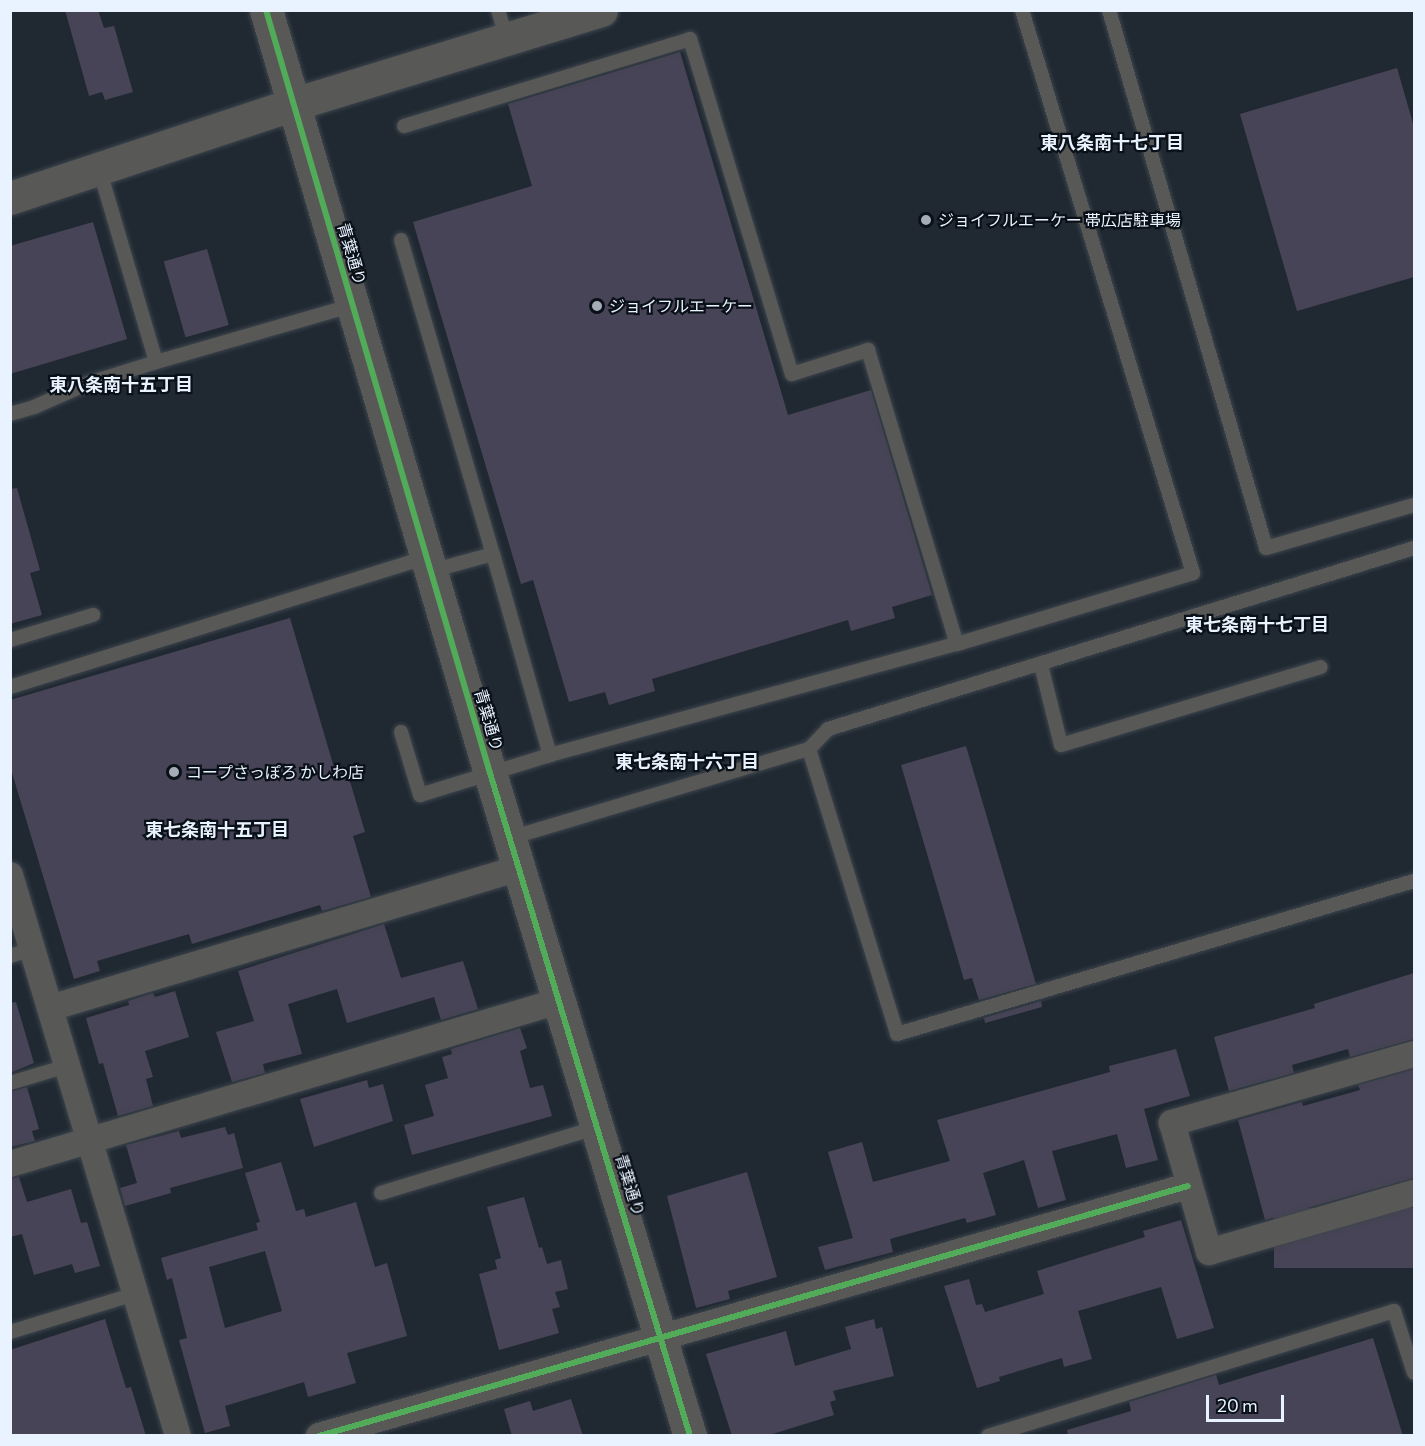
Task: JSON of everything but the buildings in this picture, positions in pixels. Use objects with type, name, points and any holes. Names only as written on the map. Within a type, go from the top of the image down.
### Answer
[{"type":"street","name":"青葉通り","points":[[267,10],[490,773],[690,1436]]},
{"type":"street","points":[[10,198],[294,104],[503,25],[601,10]]},
{"type":"street","points":[[50,1008],[515,853]]},
{"type":"street","points":[[10,875],[21,953],[50,1008],[178,1436]]},
{"type":"street","points":[[10,1164],[559,1001]]},
{"type":"street","points":[[1414,1054],[1172,1123],[1188,1186],[1209,1252],[1414,1193]]},
{"type":"street","points":[[319,1436],[1188,1186]]},
{"type":"lane","points":[[400,732],[420,795],[550,755],[957,644],[1193,573],[1022,10]]},
{"type":"lane","points":[[1109,10],[1266,548],[1414,505]]},
{"type":"lane","points":[[404,126],[690,39],[792,374],[868,350],[957,644]]},
{"type":"lane","points":[[99,168],[156,362]]},
{"type":"lane","points":[[401,240],[550,755]]},
{"type":"lane","points":[[10,414],[34,407],[89,383],[353,305]]},
{"type":"lane","points":[[515,853],[809,749],[828,729],[1414,548]]},
{"type":"lane","points":[[10,687],[429,564],[493,554]]},
{"type":"lane","points":[[10,640],[93,615]]},
{"type":"lane","points":[[1041,664],[1061,745],[1321,667]]},
{"type":"lane","points":[[809,749],[897,1034],[1414,881]]},
{"type":"lane","points":[[10,1083],[67,1066]]},
{"type":"lane","points":[[381,1193],[598,1127]]},
{"type":"lane","points":[[10,1332],[135,1294]]},
{"type":"lane","points":[[997,1434],[1394,1311],[1414,1373]]},
{"type":"cycle path","points":[[266,10],[490,773],[690,1436]]},
{"type":"cycle path","points":[[319,1436],[1188,1186]]},
{"type":"place","name":"ジョイフルエーケー 帯広店駐車場","points":[[926,220]]},
{"type":"place","name":"ジョイフルエーケー","points":[[597,306]]},
{"type":"place","name":"コープさっぽろ かしわ店","points":[[174,772]]},
{"type":"district","name":"東八条南十七丁目","points":[[1112,142]]},
{"type":"district","name":"東八条南十五丁目","points":[[121,384]]},
{"type":"district","name":"東七条南十七丁目","points":[[1257,624]]},
{"type":"district","name":"東七条南十六丁目","points":[[687,761]]},
{"type":"district","name":"東七条南十五丁目","points":[[217,829]]}]
